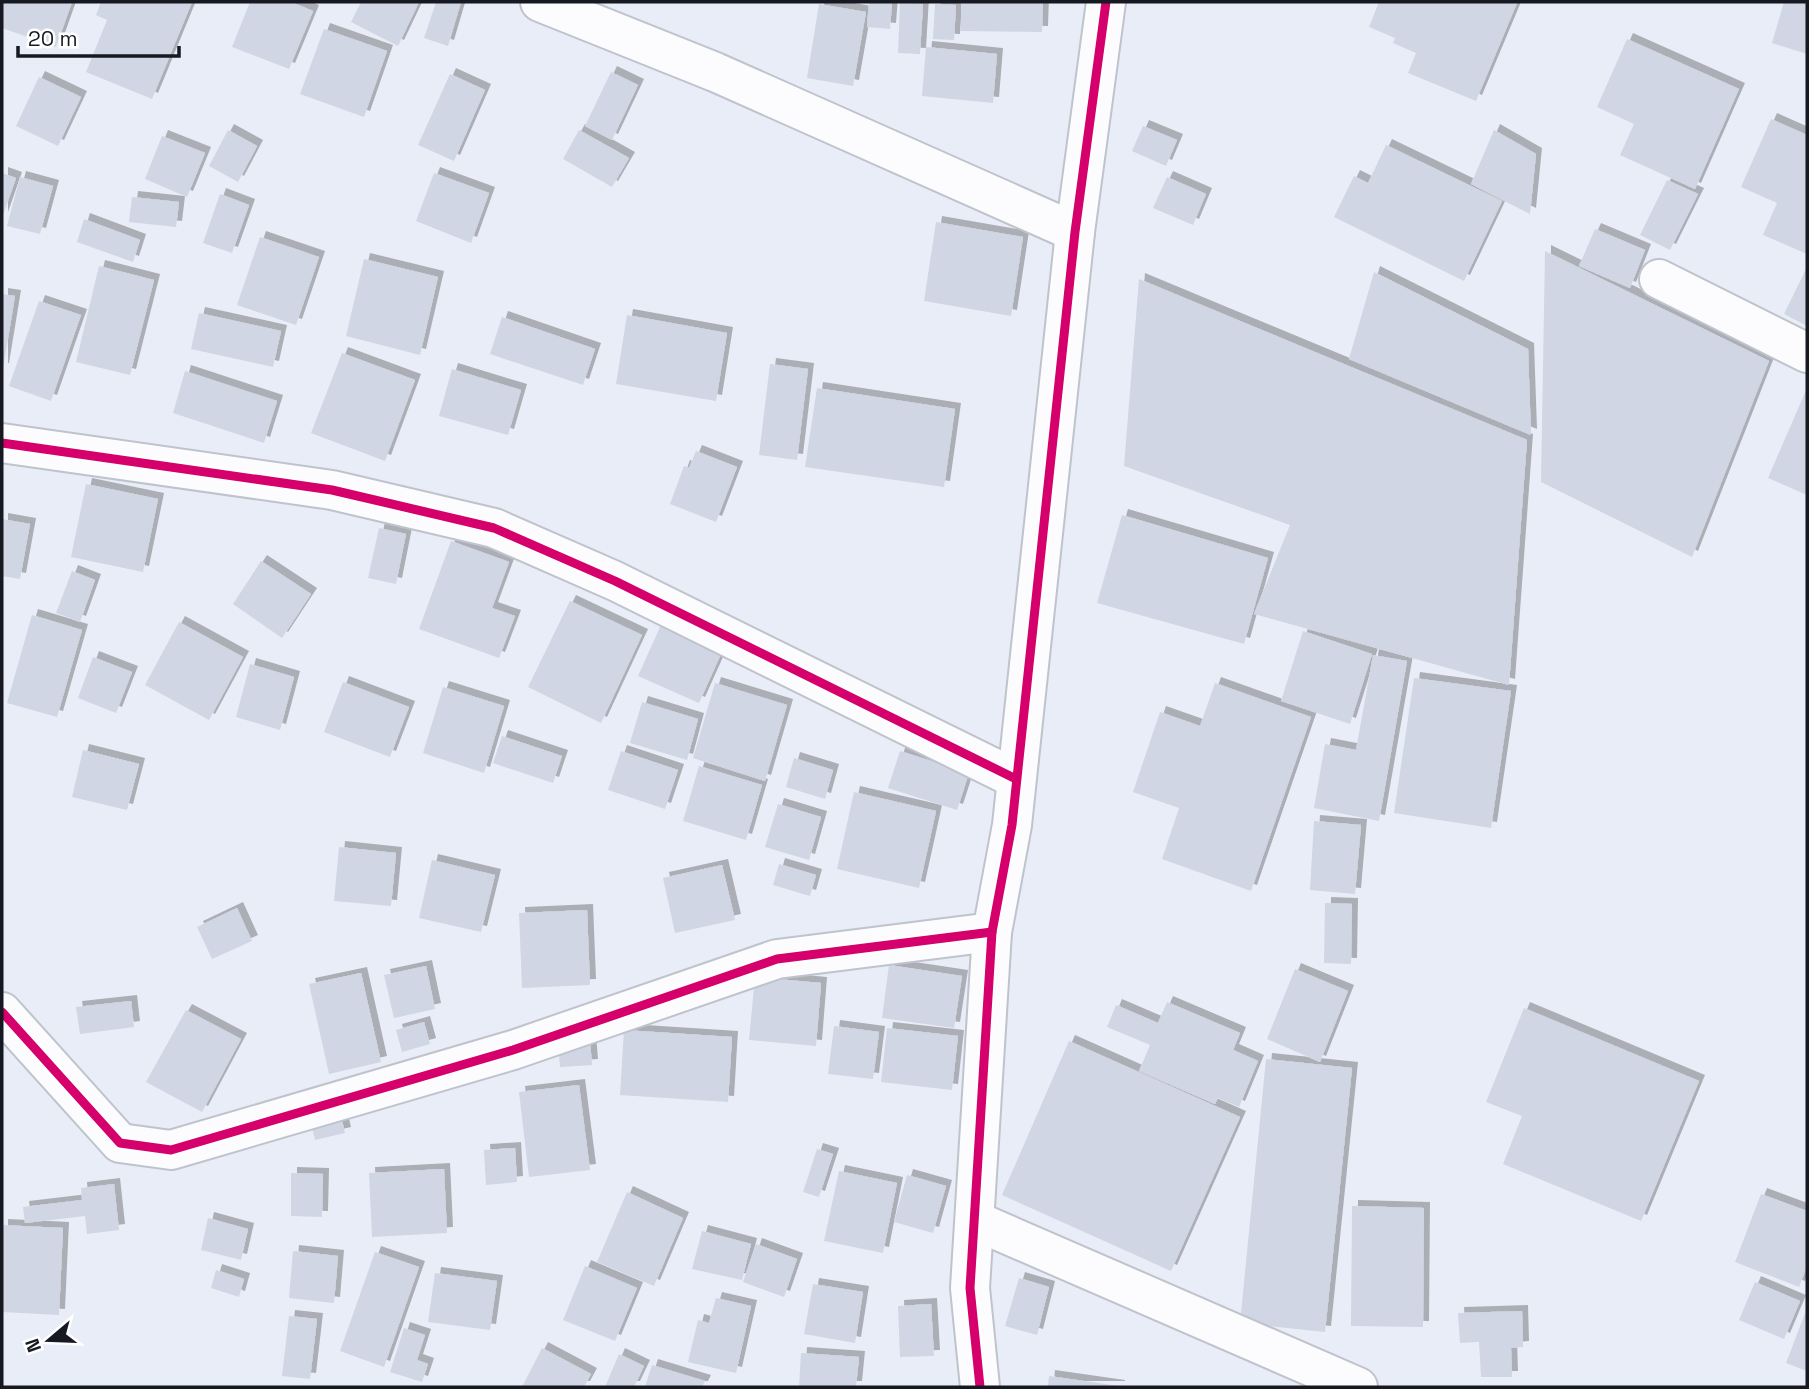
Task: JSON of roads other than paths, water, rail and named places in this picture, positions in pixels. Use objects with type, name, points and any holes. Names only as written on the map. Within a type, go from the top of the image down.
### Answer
[{"type":"street","points":[[540,2],[715,72],[1075,232]]},
{"type":"street","points":[[980,1387],[970,1289],[992,932],[1012,825],[1075,232],[1106,2]]},
{"type":"street","points":[[1659,279],[1807,353]]},
{"type":"street","points":[[2,443],[332,490],[494,528],[615,581],[1016,779]]},
{"type":"street","points":[[2,1012],[120,1143],[171,1150],[513,1050],[777,959],[992,932]]},
{"type":"street","points":[[976,1221],[1358,1387]]}]
